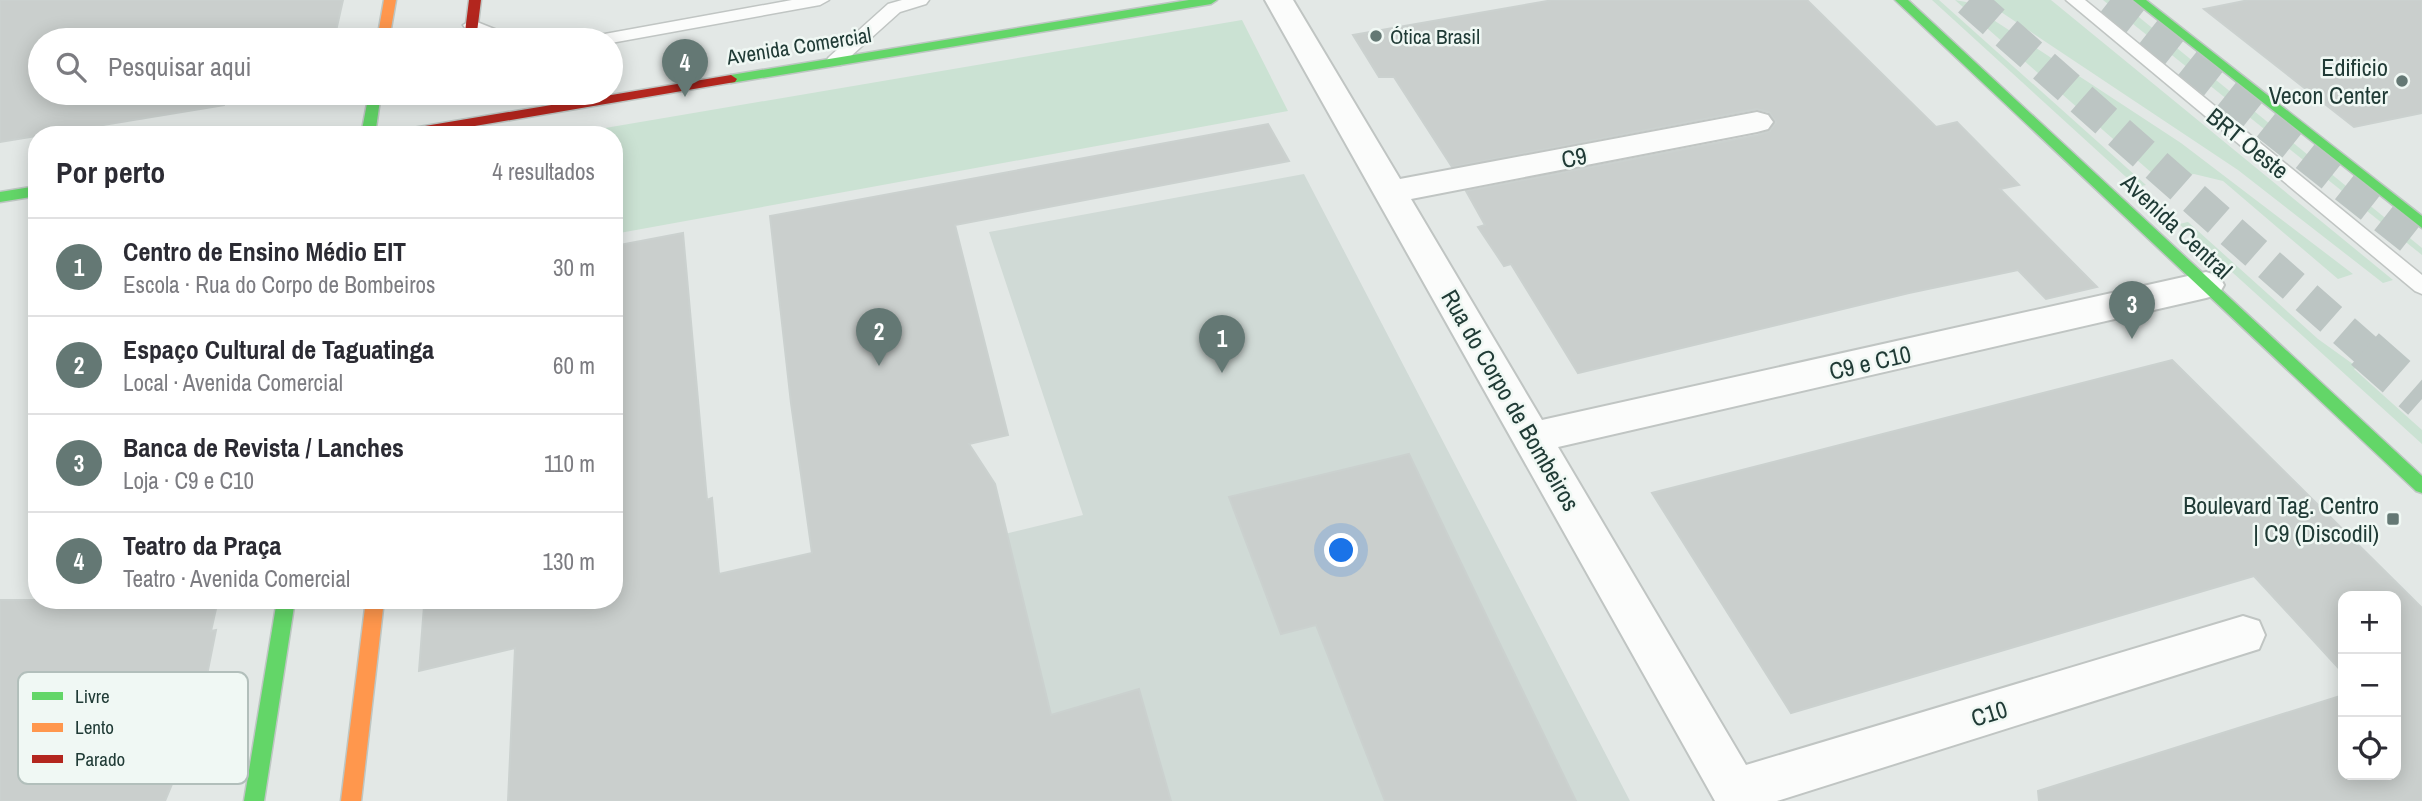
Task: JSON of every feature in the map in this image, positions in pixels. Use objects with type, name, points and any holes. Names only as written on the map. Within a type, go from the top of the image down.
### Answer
[{"type":"main road","points":[[385,28],[390,0]]},
{"type":"main road","points":[[472,28],[475,0]]},
{"type":"main road","name":"Avenida Comercial","points":[[623,96],[1211,0]]},
{"type":"main road","name":"Avenida Central","points":[[1901,0],[2422,486]]},
{"type":"main road","points":[[2139,0],[2422,223]]},
{"type":"main road","points":[[370,126],[373,105]]},
{"type":"main road","name":"Avenida Comercial","points":[[444,125],[566,105]]},
{"type":"main road","points":[[0,197],[28,192]]},
{"type":"main road","points":[[254,801],[285,609]]},
{"type":"main road","points":[[351,801],[373,609]]},
{"type":"street","name":"Rua do Corpo de Bombeiros","points":[[1279,0],[1739,796]]},
{"type":"street","name":"C9","points":[[1391,192],[1757,122]]},
{"type":"street","name":"C9 e C10","points":[[1532,438],[2206,285]]},
{"type":"street","name":"C10","points":[[1739,796],[2243,635]]},
{"type":"lane","points":[[623,36],[820,0]]},
{"type":"lane","points":[[876,0],[897,4],[920,0]]},
{"type":"lane","name":"BRT Oeste","points":[[2075,0],[2422,286]]},
{"type":"lane","points":[[835,61],[897,4]]},
{"type":"shaded area","points":[[1304,174],[1630,801],[712,801],[699,608],[1083,515],[989,232]]},
{"type":"green space","points":[[1932,0],[1939,0],[2146,185],[2137,187]]},
{"type":"green space","points":[[1955,0],[1966,2],[2181,143],[2353,274],[2338,279],[2223,181],[2194,174],[2161,181]]},
{"type":"green space","points":[[1983,0],[2051,0],[2393,280],[2383,283],[2238,170]]},
{"type":"green space","points":[[2103,0],[2118,0],[2422,248],[2422,255]]},
{"type":"green space","points":[[1242,20],[1288,111],[623,232],[623,126],[617,126]]},
{"type":"green space","points":[[2188,222],[2318,339],[2357,367],[2354,369],[2422,430],[2422,444],[2179,224]]},
{"type":"building","points":[[0,0],[343,0],[337,28],[28,28],[28,105],[224,105],[97,126],[28,126],[28,137],[0,142]]},
{"type":"building","points":[[1553,0],[1807,0],[1936,127],[1957,122],[2019,185],[2000,189],[2097,287],[2046,299],[2018,270],[1909,293],[1578,373],[1511,264],[1504,266],[1478,227],[1485,225],[1466,191],[1758,135],[1770,131],[1776,122],[1769,112],[1757,109],[1452,167],[1394,77],[1379,77],[1353,35]]},
{"type":"building","points":[[2249,0],[2422,0],[2422,113],[2354,127],[2204,9]]},
{"type":"building","points":[[1268,124],[1289,161],[955,225],[1008,435],[969,444],[995,484],[1051,715],[1139,689],[1171,801],[508,801],[515,648],[419,671],[424,609],[623,609],[623,244],[683,233],[707,500],[712,498],[719,574],[812,553],[791,403],[770,216]]},
{"type":"building","points":[[2172,360],[2422,608],[2422,801],[2039,801],[2038,791],[2338,697],[2338,780],[2401,780],[2401,591],[2338,591],[2338,668],[2254,576],[1791,713],[1652,493]]},
{"type":"building","points":[[1409,454],[1576,801],[1385,801],[1316,625],[1281,634],[1229,497]]},
{"type":"building","points":[[0,600],[28,600],[28,609],[216,609],[211,631],[216,630],[208,672],[18,672],[18,784],[172,784],[165,801],[0,801]]},
{"type":"tunnel","points":[[1969,0],[2367,351]]},
{"type":"tunnel","points":[[2110,0],[2422,247]]},
{"type":"tunnel","points":[[2365,349],[2422,399]]},
{"type":"traffic: fast","points":[[731,79],[1211,0]]},
{"type":"traffic: fast","points":[[1901,0],[2422,486]]},
{"type":"traffic: fast","points":[[2139,0],[2422,223]]},
{"type":"traffic: fast","points":[[370,126],[373,105]]},
{"type":"traffic: fast","points":[[0,197],[28,192]]},
{"type":"traffic: fast","points":[[254,801],[285,609]]},
{"type":"traffic: slow","points":[[385,28],[390,0]]},
{"type":"traffic: slow","points":[[351,801],[374,609]]},
{"type":"traffic: jam","points":[[472,28],[475,0]]},
{"type":"traffic: jam","points":[[623,97],[731,79]]},
{"type":"traffic: jam","points":[[449,126],[575,105]]},
{"type":"place","name":"Ótica Brasil","points":[[1376,36]]},
{"type":"place","name":"Edificio Vecon Center","points":[[2402,81]]},
{"type":"place","name":"Teatro da Praça","points":[[685,97]]},
{"type":"place","name":"Banca de Revista / Lanches","points":[[2132,339]]},
{"type":"place","name":"Espaço Cultural de Taguatinga","points":[[879,366]]},
{"type":"place","name":"Centro de Ensino Médio EIT","points":[[1222,373]]},
{"type":"place","name":"Boulevard Tag. Centro | C9 (Discodil)","points":[[2393,519]]}]
